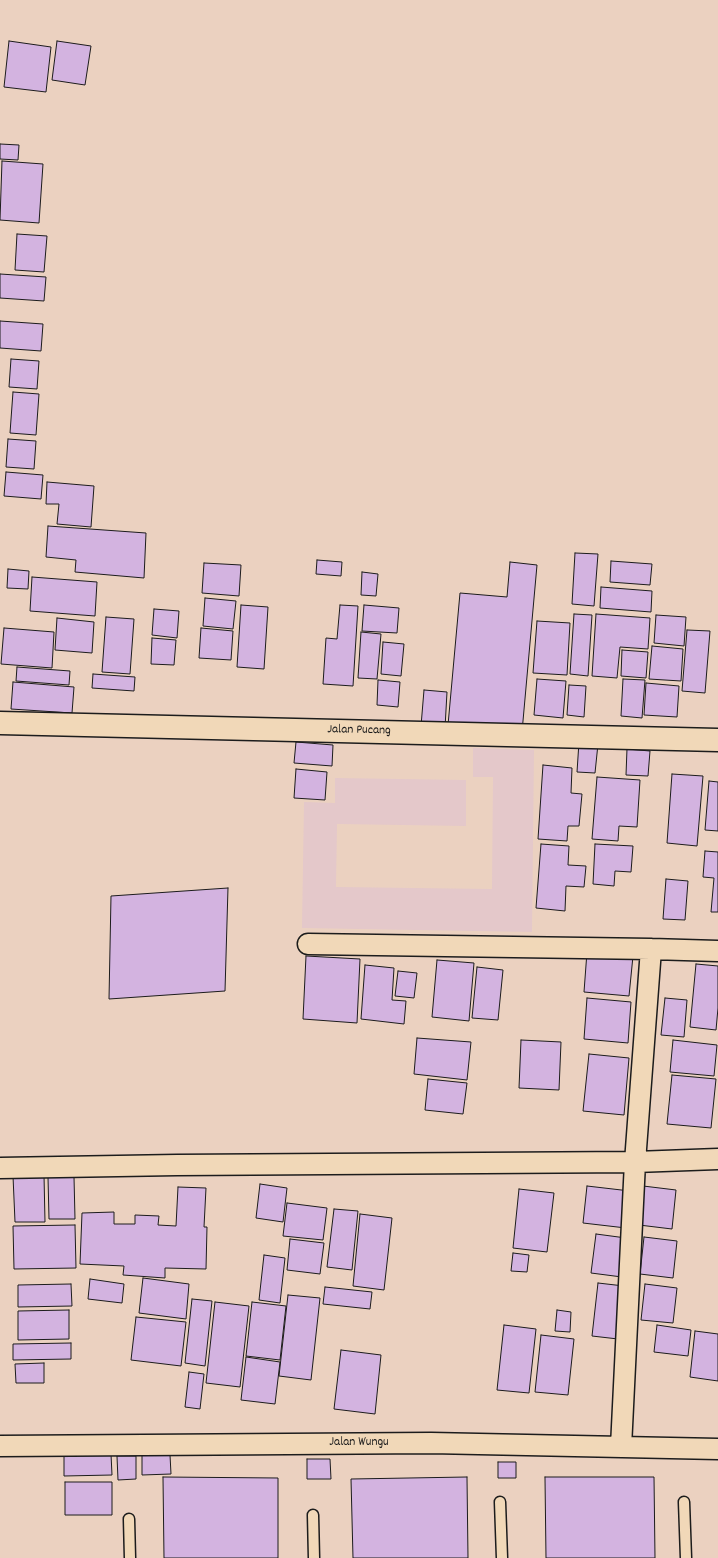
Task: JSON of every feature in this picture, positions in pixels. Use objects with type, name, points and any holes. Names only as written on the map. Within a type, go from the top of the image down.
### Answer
[{"type":"street","name":"Jalan Pucang","points":[[0,723],[718,740]]},
{"type":"street","points":[[308,944],[651,948],[718,951]]},
{"type":"street","points":[[621,1447],[635,1162],[651,948]]},
{"type":"street","points":[[0,1168],[176,1165],[635,1162],[718,1159]]},
{"type":"street","name":"Jalan Wungu","points":[[0,1446],[431,1443],[718,1449]]},
{"type":"lane","points":[[500,1502],[502,1558]]},
{"type":"lane","points":[[684,1502],[686,1558]]},
{"type":"lane","points":[[313,1515],[314,1558]]},
{"type":"lane","points":[[129,1519],[130,1558]]},
{"type":"shaded area","points":[[473,748],[534,750],[532,932],[302,928],[304,802],[335,803],[335,778],[466,780],[466,826],[337,824],[336,887],[492,889],[493,777],[473,777]]},
{"type":"building","points":[[9,41],[51,47],[46,92],[4,87]]},
{"type":"building","points":[[57,41],[91,46],[85,85],[52,80]]},
{"type":"building","points":[[0,144],[19,145],[18,160],[0,159]]},
{"type":"building","points":[[2,161],[43,164],[39,223],[0,220]]},
{"type":"building","points":[[17,234],[47,236],[44,272],[15,270]]},
{"type":"building","points":[[0,274],[46,277],[44,301],[0,298]]},
{"type":"building","points":[[0,321],[43,324],[41,351],[0,348]]},
{"type":"building","points":[[11,359],[39,361],[37,389],[9,387]]},
{"type":"building","points":[[13,392],[39,394],[36,435],[10,433]]},
{"type":"building","points":[[8,439],[36,441],[34,469],[6,467]]},
{"type":"building","points":[[6,472],[43,475],[41,499],[4,496]]},
{"type":"building","points":[[47,482],[94,486],[91,527],[57,524],[59,504],[46,504]]},
{"type":"building","points":[[48,526],[146,533],[144,578],[75,572],[76,560],[46,557]]},
{"type":"building","points":[[575,553],[598,554],[594,606],[572,604]]},
{"type":"building","points":[[317,560],[342,562],[341,576],[316,574]]},
{"type":"building","points":[[611,561],[652,564],[650,585],[610,582]]},
{"type":"building","points":[[510,562],[537,565],[522,732],[448,725],[460,593],[507,597]]},
{"type":"building","points":[[204,563],[241,565],[239,596],[202,593]]},
{"type":"building","points":[[8,569],[29,571],[28,589],[7,588]]},
{"type":"building","points":[[362,572],[378,574],[376,596],[361,595]]},
{"type":"building","points":[[32,577],[97,582],[95,616],[30,611]]},
{"type":"building","points":[[601,587],[652,591],[651,612],[600,608]]},
{"type":"building","points":[[205,598],[236,601],[233,629],[203,626]]},
{"type":"building","points":[[241,605],[268,607],[264,669],[237,667]]},
{"type":"building","points":[[340,605],[358,606],[353,686],[323,684],[326,638],[337,639]]},
{"type":"building","points":[[364,605],[399,608],[397,633],[362,631]]},
{"type":"building","points":[[154,609],[179,611],[177,638],[152,635]]},
{"type":"building","points":[[574,614],[592,615],[588,676],[570,674]]},
{"type":"building","points":[[596,614],[650,618],[648,649],[620,647],[617,678],[592,676]]},
{"type":"building","points":[[656,615],[686,617],[684,646],[654,643]]},
{"type":"building","points":[[106,617],[134,619],[130,674],[102,672]]},
{"type":"building","points":[[57,618],[94,622],[92,653],[55,650]]},
{"type":"building","points":[[537,621],[570,623],[567,675],[533,673]]},
{"type":"building","points":[[4,628],[54,632],[52,668],[1,664]]},
{"type":"building","points":[[201,628],[233,631],[231,660],[199,658]]},
{"type":"building","points":[[687,630],[710,631],[705,693],[682,691]]},
{"type":"building","points":[[361,632],[381,634],[377,679],[358,678]]},
{"type":"building","points":[[152,638],[176,640],[174,665],[151,664]]},
{"type":"building","points":[[383,642],[404,644],[401,676],[381,674]]},
{"type":"building","points":[[652,646],[683,649],[681,681],[649,679]]},
{"type":"building","points":[[622,650],[648,652],[646,678],[621,676]]},
{"type":"building","points":[[17,667],[70,671],[69,685],[16,681]]},
{"type":"building","points":[[93,674],[135,677],[134,691],[92,688]]},
{"type":"building","points":[[537,679],[566,681],[563,718],[534,715]]},
{"type":"building","points":[[623,679],[645,680],[642,718],[621,716]]},
{"type":"building","points":[[378,680],[400,682],[398,707],[377,705]]},
{"type":"building","points":[[13,682],[74,687],[72,713],[11,709]]},
{"type":"building","points":[[646,683],[679,686],[677,717],[644,715]]},
{"type":"building","points":[[569,685],[586,686],[584,717],[567,715]]},
{"type":"building","points":[[424,690],[447,692],[445,728],[421,726]]},
{"type":"building","points":[[296,742],[333,745],[332,766],[294,763]]},
{"type":"building","points":[[579,742],[598,744],[595,773],[577,772]]},
{"type":"building","points":[[627,749],[650,751],[648,776],[626,775]]},
{"type":"building","points":[[543,765],[572,768],[571,793],[582,794],[579,826],[568,826],[567,841],[538,839]]},
{"type":"building","points":[[296,769],[327,772],[325,800],[294,798]]},
{"type":"building","points":[[672,774],[703,776],[697,846],[667,843]]},
{"type":"building","points":[[597,777],[640,780],[637,827],[619,826],[618,841],[592,839]]},
{"type":"building","points":[[709,781],[718,782],[718,831],[705,830]]},
{"type":"building","points":[[541,844],[569,846],[568,865],[586,866],[584,887],[566,886],[565,911],[536,908]]},
{"type":"building","points":[[595,844],[633,846],[631,872],[615,871],[614,886],[593,884]]},
{"type":"building","points":[[705,851],[718,852],[718,912],[711,912],[714,878],[703,877]]},
{"type":"building","points":[[666,879],[688,881],[685,920],[663,919]]},
{"type":"building","points":[[228,888],[225,991],[109,999],[111,896]]},
{"type":"building","points":[[587,952],[633,956],[629,996],[584,992]]},
{"type":"building","points":[[306,956],[360,959],[357,1023],[303,1019]]},
{"type":"building","points":[[437,960],[474,963],[469,1021],[432,1017]]},
{"type":"building","points":[[696,964],[718,966],[718,1008],[716,1030],[690,1027]]},
{"type":"building","points":[[365,965],[394,968],[392,1000],[406,1001],[404,1024],[361,1019]]},
{"type":"building","points":[[477,967],[503,970],[498,1020],[472,1018]]},
{"type":"building","points":[[398,971],[417,973],[414,998],[395,996]]},
{"type":"building","points":[[587,998],[631,1002],[628,1043],[584,1039]]},
{"type":"building","points":[[665,998],[687,1000],[684,1037],[661,1035]]},
{"type":"building","points":[[417,1038],[471,1042],[467,1080],[414,1074]]},
{"type":"building","points":[[521,1040],[561,1042],[559,1090],[519,1088]]},
{"type":"building","points":[[673,1040],[717,1045],[714,1076],[670,1072]]},
{"type":"building","points":[[589,1054],[629,1058],[624,1115],[583,1111]]},
{"type":"building","points":[[672,1075],[716,1079],[711,1128],[667,1124]]},
{"type":"building","points":[[428,1079],[467,1083],[463,1114],[425,1110]]},
{"type":"building","points":[[44,1175],[45,1222],[15,1222],[13,1176]]},
{"type":"building","points":[[48,1177],[74,1177],[75,1219],[49,1219]]},
{"type":"building","points":[[260,1184],[287,1188],[283,1222],[256,1218]]},
{"type":"building","points":[[587,1186],[630,1191],[626,1228],[583,1223]]},
{"type":"building","points":[[643,1186],[676,1190],[672,1229],[639,1225]]},
{"type":"building","points":[[178,1187],[206,1188],[204,1227],[207,1227],[206,1269],[165,1268],[165,1278],[123,1275],[124,1266],[80,1264],[82,1213],[114,1212],[114,1224],[135,1224],[135,1215],[159,1216],[158,1225],[176,1226]]},
{"type":"building","points":[[519,1189],[554,1193],[547,1252],[513,1248]]},
{"type":"building","points":[[287,1203],[327,1208],[323,1240],[283,1236]]},
{"type":"building","points":[[334,1209],[358,1211],[352,1270],[327,1267]]},
{"type":"building","points":[[360,1214],[392,1218],[384,1290],[353,1286]]},
{"type":"building","points":[[75,1225],[76,1268],[14,1269],[13,1226]]},
{"type":"building","points":[[596,1234],[626,1238],[622,1277],[591,1273]]},
{"type":"building","points":[[644,1237],[677,1241],[673,1278],[640,1274]]},
{"type":"building","points":[[290,1239],[324,1243],[320,1274],[287,1270]]},
{"type":"building","points":[[513,1253],[529,1255],[527,1272],[511,1271]]},
{"type":"building","points":[[264,1255],[285,1258],[280,1303],[259,1300]]},
{"type":"building","points":[[143,1278],[189,1284],[186,1319],[139,1313]]},
{"type":"building","points":[[90,1279],[124,1284],[122,1303],[88,1299]]},
{"type":"building","points":[[598,1283],[624,1286],[618,1339],[592,1336]]},
{"type":"building","points":[[71,1284],[72,1306],[18,1307],[18,1285]]},
{"type":"building","points":[[645,1284],[677,1288],[673,1323],[641,1320]]},
{"type":"building","points":[[325,1287],[372,1292],[370,1309],[323,1304]]},
{"type":"building","points":[[288,1295],[320,1298],[311,1380],[279,1376]]},
{"type":"building","points":[[192,1299],[212,1301],[205,1366],[185,1363]]},
{"type":"building","points":[[215,1302],[249,1306],[240,1387],[206,1383]]},
{"type":"building","points":[[252,1302],[286,1306],[280,1360],[246,1356]]},
{"type":"building","points":[[69,1310],[69,1339],[18,1340],[18,1311]]},
{"type":"building","points":[[557,1310],[571,1312],[570,1332],[555,1331]]},
{"type":"building","points":[[136,1317],[186,1322],[181,1366],[131,1360]]},
{"type":"building","points":[[504,1325],[536,1329],[529,1393],[497,1390]]},
{"type":"building","points":[[657,1325],[691,1330],[688,1356],[654,1352]]},
{"type":"building","points":[[695,1331],[718,1334],[718,1381],[690,1377]]},
{"type":"building","points":[[541,1335],[574,1339],[568,1395],[535,1392]]},
{"type":"building","points":[[71,1343],[71,1359],[13,1360],[13,1344]]},
{"type":"building","points":[[341,1350],[381,1355],[375,1414],[334,1409]]},
{"type":"building","points":[[246,1357],[280,1362],[275,1404],[241,1400]]},
{"type":"building","points":[[44,1363],[44,1383],[16,1383],[15,1364]]},
{"type":"building","points":[[189,1372],[204,1374],[200,1409],[185,1407]]},
{"type":"building","points":[[64,1454],[111,1454],[112,1475],[64,1476]]},
{"type":"building","points":[[142,1455],[170,1455],[171,1474],[142,1475]]},
{"type":"building","points":[[117,1456],[136,1456],[136,1479],[118,1480]]},
{"type":"building","points":[[307,1459],[330,1459],[331,1479],[307,1479]]},
{"type":"building","points":[[498,1462],[516,1462],[516,1478],[498,1478]]},
{"type":"building","points":[[163,1477],[278,1478],[278,1558],[164,1558]]},
{"type":"building","points":[[467,1477],[468,1558],[353,1558],[351,1479]]},
{"type":"building","points":[[545,1477],[654,1477],[655,1558],[546,1558]]},
{"type":"building","points":[[65,1482],[112,1482],[112,1515],[65,1515]]}]
